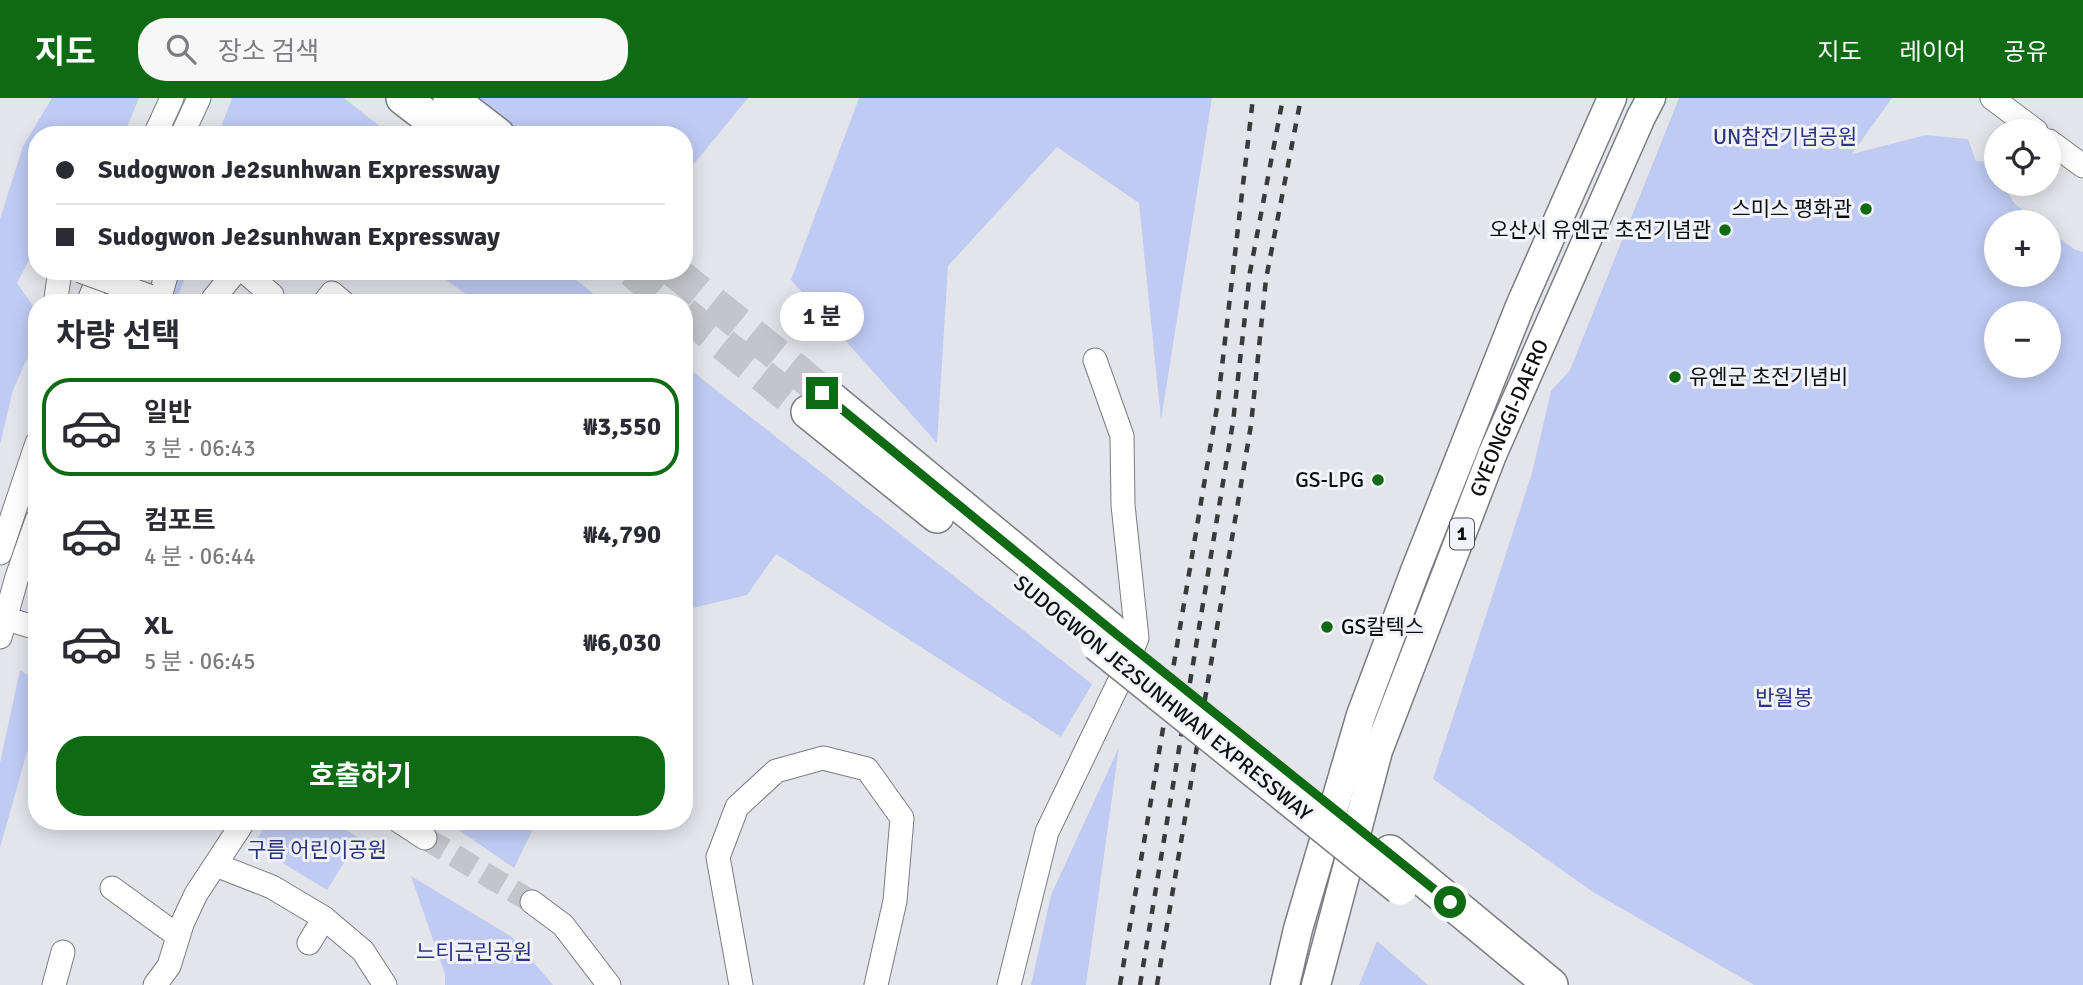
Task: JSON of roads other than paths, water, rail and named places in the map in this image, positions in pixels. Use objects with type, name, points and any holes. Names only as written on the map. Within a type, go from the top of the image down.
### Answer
[{"type":"highway","points":[[403,98],[439,126]]},
{"type":"highway","points":[[450,98],[486,126]]},
{"type":"highway","name":"SUDOGWON JE2SUNHWAN EXPRESSWAY","points":[[815,402],[1103,637],[1518,985]]},
{"type":"highway","name":"SUDOGWON JE2SUNHWAN EXPRESSWAY","points":[[1103,637],[1390,852],[1551,985]]},
{"type":"main road","name":"GYEONGGI-DAERO","points":[[1286,985],[1298,929],[1361,715],[1520,306],[1612,98]]},
{"type":"main road","name":"GYEONGGI-DAERO","points":[[1316,985],[1378,751],[1492,455],[1651,98]]},
{"type":"street","points":[[159,126],[172,98]]},
{"type":"street","points":[[186,126],[199,98]]},
{"type":"street","points":[[1992,98],[2020,119]]},
{"type":"street","points":[[2061,150],[2083,166]]},
{"type":"street","points":[[104,280],[142,294]]},
{"type":"street","points":[[217,294],[229,280]]},
{"type":"street","points":[[254,280],[271,294]]},
{"type":"street","points":[[1009,985],[1047,832],[1121,678],[1137,638],[1123,505],[1122,436],[1095,360]]},
{"type":"street","points":[[0,553],[28,470]]},
{"type":"street","points":[[28,547],[2,624],[28,627]]},
{"type":"street","points":[[741,985],[718,857],[737,807],[776,771],[823,758],[867,769],[902,818],[895,901],[876,985]]},
{"type":"street","points":[[155,985],[169,966],[178,936],[196,894],[238,830]]},
{"type":"street","points":[[413,830],[425,838]]},
{"type":"street","points":[[216,865],[272,887],[324,918],[363,951],[385,985]]},
{"type":"street","points":[[112,888],[178,936]]},
{"type":"street","points":[[531,901],[564,925],[609,985]]},
{"type":"street","points":[[309,943],[324,918]]},
{"type":"street","points":[[54,985],[62,952]]},
{"type":"tunnel","points":[[643,280],[660,294]]},
{"type":"tunnel","points":[[685,280],[823,392]]},
{"type":"tunnel","points":[[693,320],[808,412]]},
{"type":"tunnel","points":[[425,838],[532,902]]},
{"type":"railway","points":[[1120,985],[1218,401],[1253,98]]},
{"type":"railway","points":[[1140,985],[1233,422],[1250,272],[1283,98]]},
{"type":"railway","points":[[1157,985],[1251,425],[1266,279],[1301,98]]},
{"type":"place","name":"스미스 평화관","points":[[1866,209]]},
{"type":"place","name":"오산시 유엔군 초전기념관","points":[[1725,230]]},
{"type":"place","name":"유엔군 초전기념비","points":[[1675,377]]},
{"type":"place","name":"GS-LPG","points":[[1378,480]]},
{"type":"place","name":"GS칼텍스","points":[[1327,627]]},
{"type":"park label","name":"UN참전기념공원","points":[[1785,137]]},
{"type":"park label","name":"반월봉","points":[[1784,698]]},
{"type":"park label","name":"구름 어린이공원","points":[[317,850]]},
{"type":"park label","name":"느티근린공원","points":[[474,952]]}]
